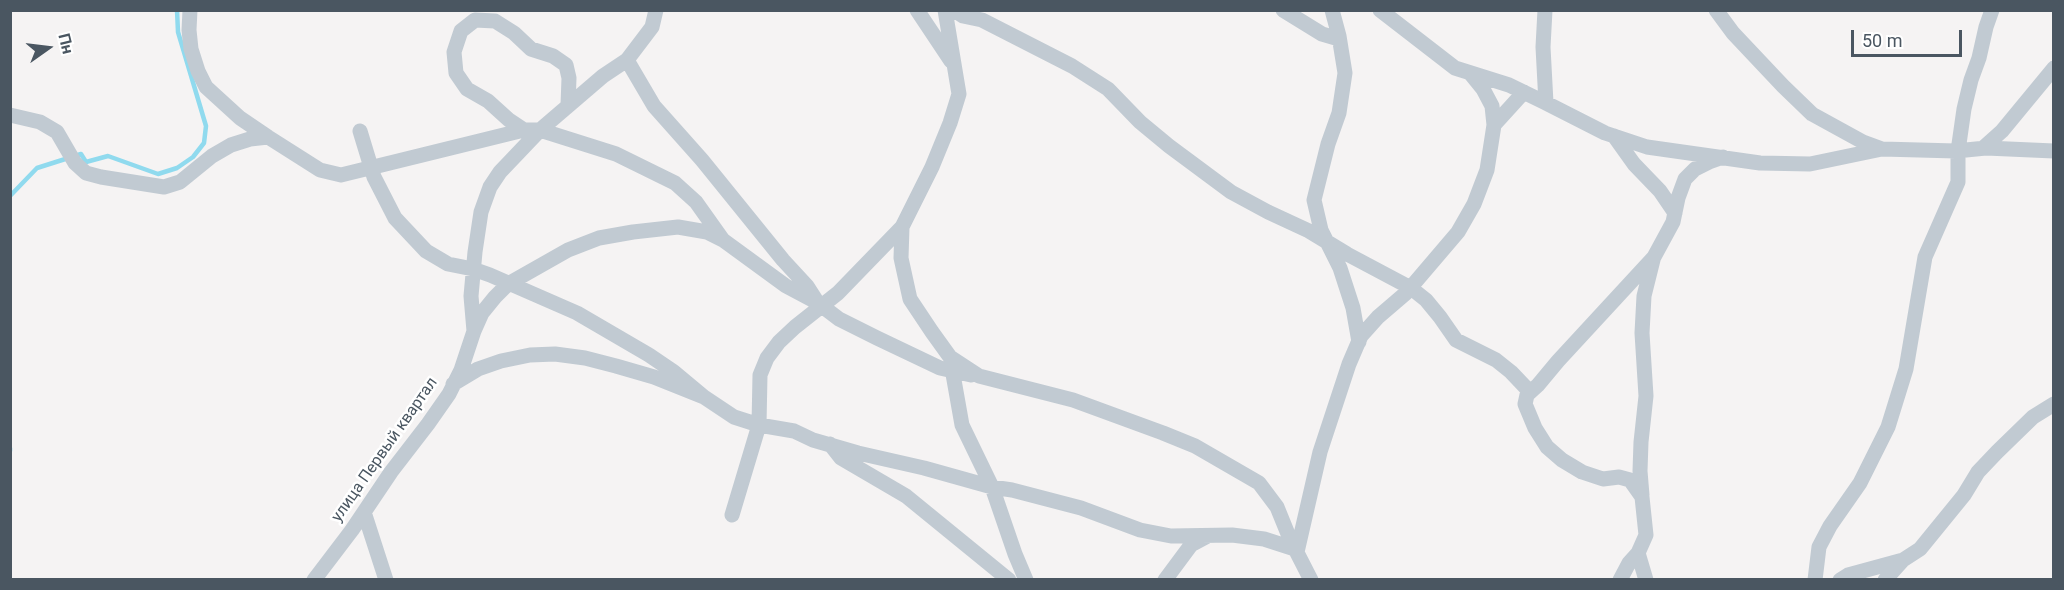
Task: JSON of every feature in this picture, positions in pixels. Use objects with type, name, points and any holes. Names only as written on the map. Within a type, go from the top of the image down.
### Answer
[{"type":"street","points":[[190,10],[191,49],[206,87],[240,117],[320,170],[341,175],[524,130],[540,130],[616,154],[675,183],[696,202],[723,240]]},
{"type":"street","name":"улица Первый квартал","points":[[314,579],[428,424],[461,370],[474,331],[471,296],[473,269],[481,212],[490,187],[500,172],[540,130],[603,76],[627,60],[652,27],[656,10]]},
{"type":"street","points":[[917,10],[954,66]]},
{"type":"street","points":[[732,515],[756,441],[759,425],[760,375],[767,358],[787,334],[820,304],[845,287],[902,227],[932,167],[959,94],[945,10]]},
{"type":"street","points":[[954,10],[963,16],[982,20],[1072,66],[1108,89],[1140,122],[1231,192],[1411,288],[1433,308],[1456,340],[1496,360],[1511,372],[1530,393]]},
{"type":"street","points":[[1282,10],[1322,34],[1340,39]]},
{"type":"street","points":[[1332,10],[1340,39],[1345,73],[1339,113],[1325,154],[1314,200],[1321,231],[1340,268],[1353,308],[1359,342]]},
{"type":"street","points":[[1380,10],[1455,68],[1509,85],[1614,136],[1647,147],[1760,163],[1810,164],[1882,149],[1958,151],[1983,148],[2054,151]]},
{"type":"street","points":[[1545,10],[1543,47],[1546,103]]},
{"type":"street","points":[[1716,10],[1733,33],[1812,114],[1846,134],[1882,149]]},
{"type":"street","points":[[1815,579],[1819,547],[1830,526],[1865,475],[1888,427],[1906,369],[1925,257],[1958,182],[1958,151],[1964,109],[1992,10]]},
{"type":"street","points":[[524,130],[488,101],[467,89],[456,73],[454,52],[461,31],[475,20],[495,21],[514,33],[531,49],[553,56],[566,65],[569,78],[568,105]]},
{"type":"street","points":[[627,60],[654,106],[702,160],[820,304]]},
{"type":"street","points":[[1983,148],[2002,131],[2054,68]]},
{"type":"street","points":[[1296,551],[1320,452],[1361,336],[1378,317],[1411,288],[1458,232],[1474,204],[1487,170],[1494,125],[1492,106],[1484,89],[1470,73]]},
{"type":"street","points":[[1494,125],[1524,93]]},
{"type":"street","points":[[10,115],[40,122],[57,132],[75,162],[86,173],[164,187],[180,182],[212,156],[231,145],[250,139],[268,137]]},
{"type":"street","points":[[360,131],[374,177],[395,218],[426,251],[448,264],[473,269],[577,313],[618,335],[674,372],[704,397],[734,417],[759,425],[794,431],[813,440],[858,453],[944,472],[993,487],[1081,508],[1140,530],[1171,536],[1209,535],[1264,539],[1296,551]]},
{"type":"street","points":[[1614,136],[1635,164],[1660,191],[1675,213]]},
{"type":"street","points":[[1642,497],[1630,480],[1619,477],[1603,479],[1582,472],[1562,460],[1547,447],[1535,428],[1525,404],[1527,395],[1654,257],[1670,230],[1685,179],[1695,169],[1723,157]]},
{"type":"street","points":[[474,331],[482,313],[508,284],[568,250],[599,238],[633,232],[678,227],[707,232],[723,240],[786,286],[820,304],[839,318],[940,368],[952,364],[979,376],[1073,400],[1195,446],[1259,483],[1277,507],[1311,579]]},
{"type":"street","points":[[902,227],[901,258],[910,298],[952,364],[962,425],[993,487],[1012,546],[1026,579]]},
{"type":"street","points":[[1620,579],[1638,553],[1646,535],[1640,471],[1646,396],[1642,333],[1644,296],[1654,257]]},
{"type":"street","points":[[453,384],[478,369],[501,361],[530,355],[555,354],[585,358],[616,366],[654,377],[704,397]]},
{"type":"street","points":[[1885,579],[1903,560],[1920,549],[1964,495],[1978,472],[1997,452],[2033,417],[2054,404]]},
{"type":"street","points":[[830,444],[841,458],[906,496],[1009,579]]},
{"type":"street","points":[[364,512],[386,579]]},
{"type":"street","points":[[1165,579],[1191,545],[1209,535]]},
{"type":"street","points":[[1638,553],[1647,579]]},
{"type":"street","points":[[1840,579],[1903,560]]},
{"type":"waterway","points":[[10,196],[37,168],[81,154],[86,162],[108,156],[158,174],[177,168],[193,157],[204,143],[206,126],[178,32],[177,10]]}]
